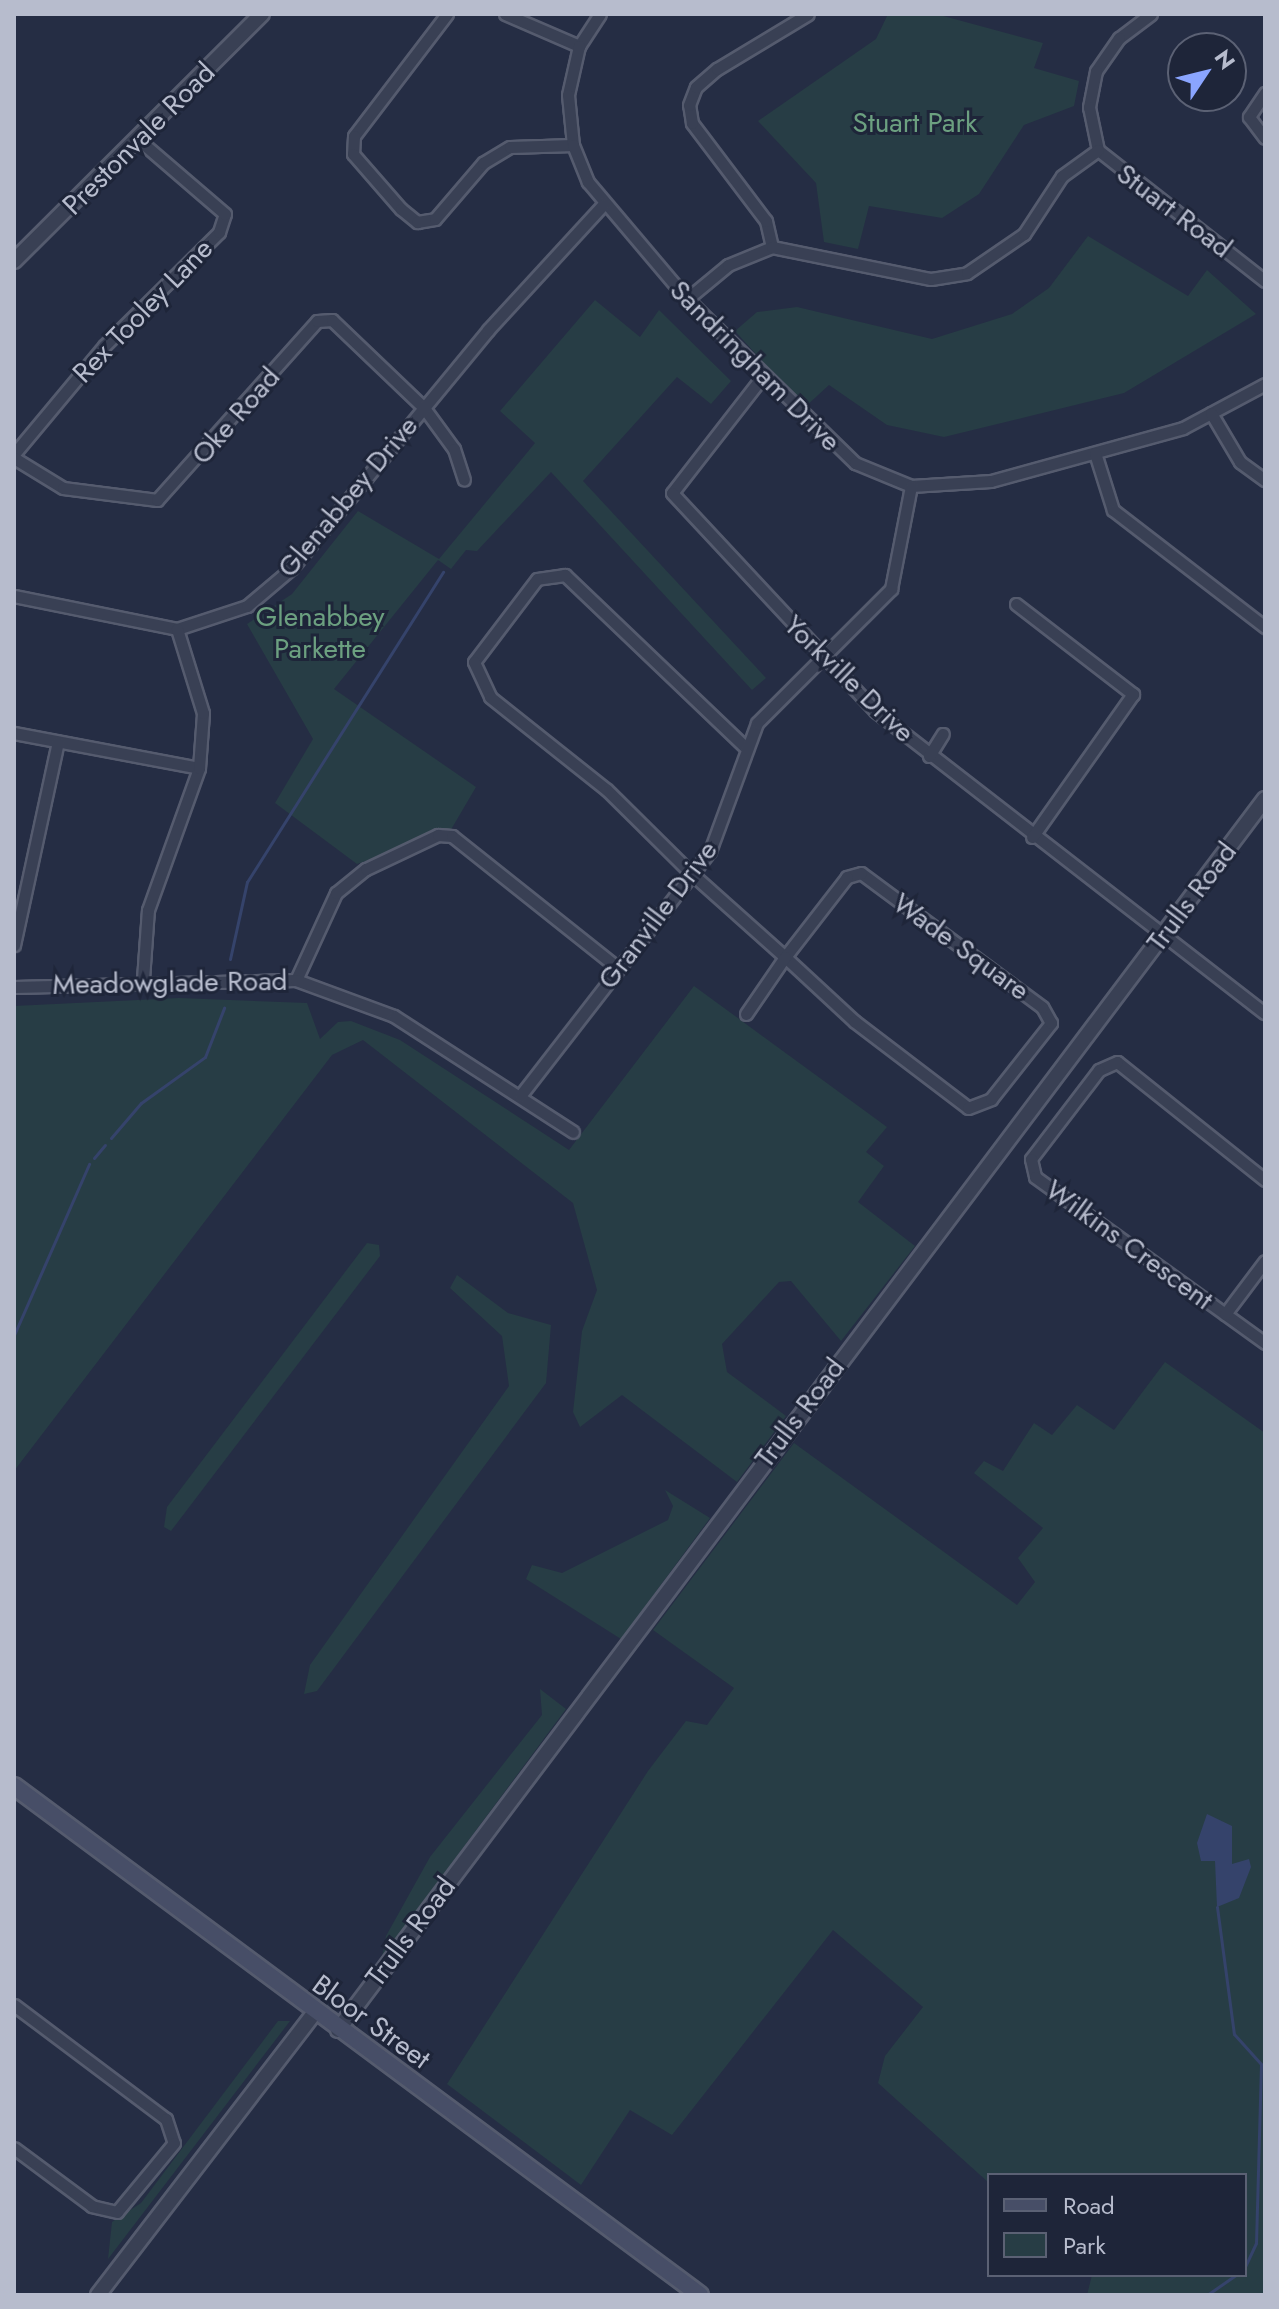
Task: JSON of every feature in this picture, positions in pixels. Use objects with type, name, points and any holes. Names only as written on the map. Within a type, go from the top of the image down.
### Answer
[{"type":"main road","name":"Bloor Street","points":[[14,1786],[314,2013],[700,2295]]},
{"type":"street","name":"Prestonvale Road","points":[[14,261],[139,140],[262,14]]},
{"type":"street","points":[[447,14],[354,136],[353,154],[401,209],[417,222],[435,219],[483,163],[510,147],[573,145]]},
{"type":"street","points":[[505,14],[579,46]]},
{"type":"street","name":"Sandringham Drive","points":[[600,14],[579,46],[568,95],[573,145],[604,204],[687,299],[832,447],[911,486],[991,481],[1095,453],[1211,413],[1265,384]]},
{"type":"street","points":[[772,247],[766,221],[692,123],[689,105],[696,87],[717,69],[808,14]]},
{"type":"street","name":"Stuart Road","points":[[1151,14],[1119,38],[1096,71],[1089,107],[1098,150],[1265,281]]},
{"type":"street","points":[[1265,93],[1249,117],[1265,138]]},
{"type":"street","name":"Rex Tooley Lane","points":[[14,456],[104,346],[219,232],[225,214],[139,140]]},
{"type":"street","points":[[687,299],[728,265],[772,247],[931,279],[967,273],[1024,234],[1062,176],[1098,150]]},
{"type":"street","name":"Glenabbey Drive","points":[[14,596],[177,629],[237,611],[264,594],[604,204]]},
{"type":"street","name":"Oke Road","points":[[14,456],[63,488],[157,500],[317,321],[343,326],[424,408]]},
{"type":"street","name":"Yorkville Drive","points":[[763,376],[672,493],[820,655],[929,756],[1265,1013]]},
{"type":"street","points":[[424,408],[454,449],[464,479]]},
{"type":"street","points":[[1211,413],[1240,462],[1265,480]]},
{"type":"street","points":[[1095,453],[1113,510],[1265,627]]},
{"type":"street","name":"Granville Drive","points":[[520,1096],[721,832],[744,746],[820,655],[891,589],[911,486]]},
{"type":"street","name":"Wade Square","points":[[744,746],[565,575],[537,579],[474,662],[490,697],[607,790],[691,873],[854,1021],[968,1108],[991,1099],[1051,1023],[1042,1007],[861,873],[847,877],[785,957]]},
{"type":"street","points":[[1016,604],[1129,685],[1129,708],[1032,837]]},
{"type":"street","points":[[143,979],[148,910],[199,768],[203,713],[177,629]]},
{"type":"street","points":[[14,733],[199,768]]},
{"type":"street","points":[[929,756],[943,734]]},
{"type":"street","points":[[14,945],[58,742]]},
{"type":"street","name":"Trulls Road","points":[[338,2030],[1265,799]]},
{"type":"street","points":[[296,980],[336,893],[366,869],[438,835],[452,836],[618,968]]},
{"type":"street","points":[[746,1014],[785,957]]},
{"type":"street","name":"Meadowglade Road","points":[[14,987],[143,979],[296,980],[394,1016],[573,1132]]},
{"type":"street","name":"Wilkins Crescent","points":[[1265,1180],[1117,1062],[1099,1070],[1031,1159],[1035,1177],[1265,1343]]},
{"type":"street","points":[[1225,1314],[1265,1261]]},
{"type":"street","points":[[14,2005],[166,2119],[174,2143],[117,2212],[92,2206],[14,2148]]},
{"type":"street","points":[[98,2295],[314,2013]]},
{"type":"green space","name":"Stuart Park","points":[[888,14],[936,14],[1043,43],[1034,68],[1079,81],[1074,106],[1024,125],[979,194],[942,218],[869,206],[858,249],[824,242],[816,183],[758,121],[876,39]]},
{"type":"green space","points":[[1088,236],[1188,296],[1207,270],[1256,314],[1124,393],[944,437],[887,425],[829,385],[804,408],[735,331],[757,312],[797,307],[932,339],[1012,314],[1049,288]]},
{"type":"green space","name":"Glenabbey Parkette","points":[[595,300],[640,337],[659,310],[731,381],[711,404],[677,377],[583,481],[766,678],[752,690],[551,472],[477,551],[466,550],[451,569],[438,560],[334,689],[476,787],[449,833],[357,864],[275,803],[313,739],[247,624],[292,594],[358,511],[439,559],[535,443],[500,411]]},
{"type":"green space","points":[[694,986],[887,1127],[866,1152],[884,1166],[858,1202],[915,1246],[841,1341],[791,1281],[779,1282],[722,1344],[727,1372],[786,1416],[737,1482],[622,1395],[580,1427],[573,1412],[582,1331],[597,1290],[573,1203],[363,1040],[332,1055],[14,1471],[14,1006],[179,998],[307,1003],[320,1039],[338,1022],[351,1021],[400,1040],[569,1150]]},
{"type":"green space","points":[[367,1243],[379,1245],[380,1256],[171,1531],[164,1527],[167,1507]]},
{"type":"green space","points":[[457,1275],[508,1313],[551,1325],[546,1383],[317,1691],[304,1694],[310,1665],[509,1386],[502,1336],[450,1288]]},
{"type":"green space","points":[[1165,1362],[1265,1433],[1265,2295],[1087,2295],[1092,2277],[1247,2277],[1247,2173],[987,2173],[987,2181],[878,2083],[885,2056],[923,2007],[833,1930],[672,2135],[630,2110],[581,2185],[447,2084],[648,1771],[686,1721],[707,1725],[734,1688],[653,1630],[794,1443],[1017,1605],[1035,1582],[1018,1558],[1043,1528],[974,1473],[984,1461],[1003,1471],[1034,1423],[1052,1435],[1077,1405],[1114,1430]]},
{"type":"green space","points":[[665,1490],[710,1518],[621,1639],[526,1579],[532,1565],[562,1573],[668,1520],[673,1506]]},
{"type":"green space","points":[[540,1689],[566,1709],[382,1957],[386,1936],[430,1857],[542,1715]]},
{"type":"green space","points":[[278,2021],[290,2021],[108,2259],[112,2222],[141,2203]]},
{"type":"water","points":[[1207,1814],[1232,1826],[1232,1864],[1249,1859],[1251,1867],[1239,1898],[1217,1907],[1215,1861],[1201,1861],[1197,1843]]},
{"type":"waterway","points":[[230,959],[247,882],[443,572]]},
{"type":"waterway","points":[[111,1138],[141,1103],[205,1057],[224,1008]]},
{"type":"waterway","points":[[94,1158],[105,1145]]},
{"type":"waterway","points":[[14,1335],[89,1164]]},
{"type":"waterway","points":[[1217,1907],[1234,2034],[1261,2064],[1256,2243],[1247,2263]]},
{"type":"waterway","points":[[1207,2295],[1233,2277]]}]
